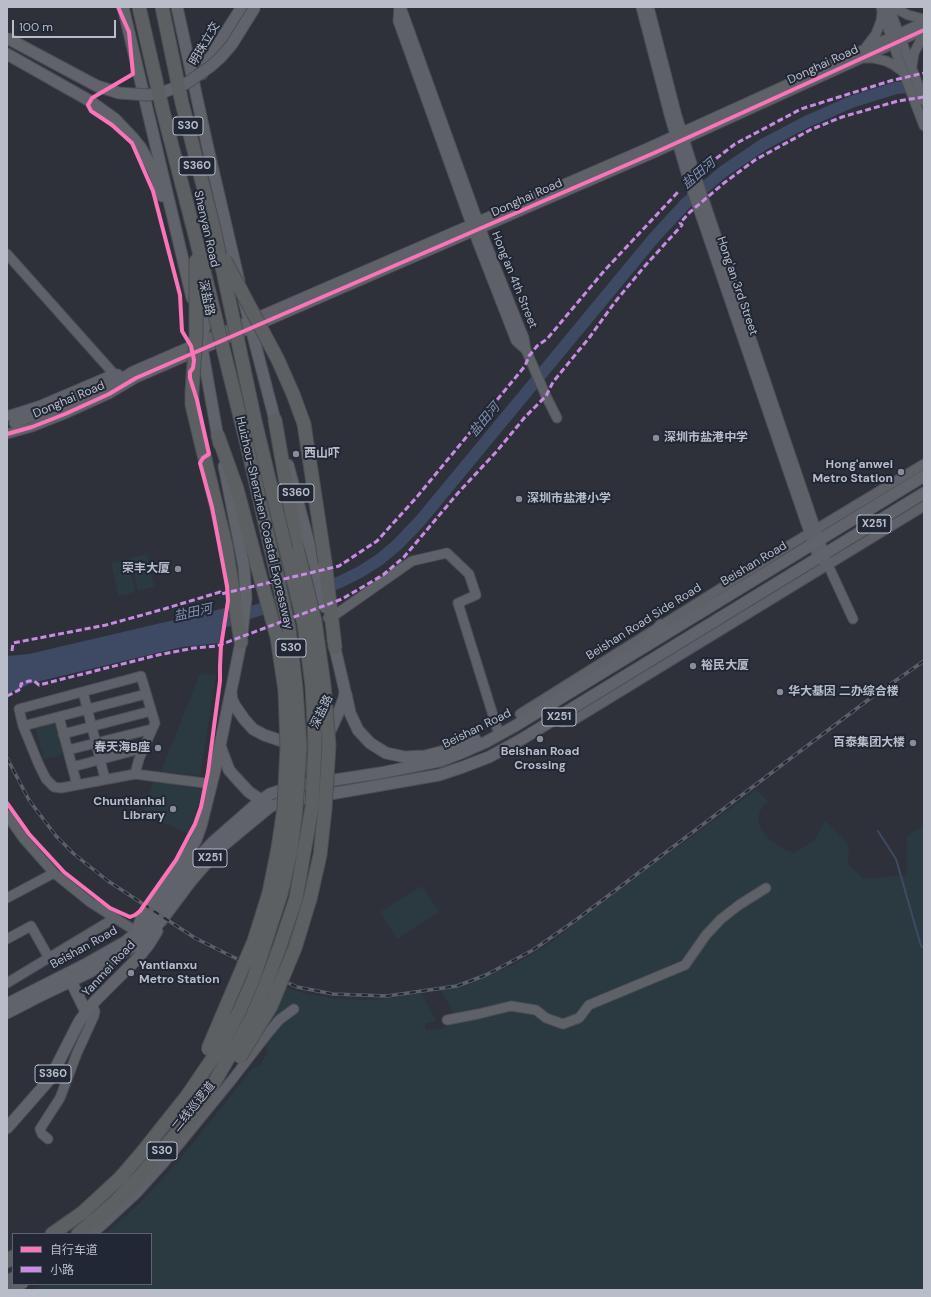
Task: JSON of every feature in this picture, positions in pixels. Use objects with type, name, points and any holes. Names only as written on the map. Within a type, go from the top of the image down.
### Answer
[{"type":"highway","name":"Huizhou-Shenzhen Coastal Expressway","points":[[140,7],[163,111],[248,449],[289,628],[296,688],[300,746],[296,809],[291,850],[281,894],[253,980],[239,1012],[212,1050]]},
{"type":"highway","name":"Huizhou-Shenzhen Coastal Expressway","points":[[161,7],[182,103],[217,244],[255,421],[304,624],[312,686],[315,744],[312,807],[296,898],[266,984],[235,1056]]},
{"type":"highway","points":[[196,239],[196,336],[192,405],[226,546],[241,599],[242,642]]},
{"type":"highway","points":[[217,244],[278,360],[304,424],[322,567],[329,599],[329,616],[335,647]]},
{"type":"highway","points":[[235,1056],[271,1006],[295,948],[310,899],[321,847],[325,809],[329,745],[324,685],[315,621],[298,552],[275,420]]},
{"type":"highway","points":[[212,1050],[254,941],[269,893],[284,808],[287,746],[285,690],[277,637],[237,489],[218,436]]},
{"type":"highway","name":"S30","points":[[53,1233],[82,1213],[116,1182],[140,1155],[165,1123],[212,1050]]},
{"type":"highway","name":"S30","points":[[79,1233],[120,1198],[141,1175],[203,1102],[235,1056]]},
{"type":"main road","name":"深盐路","points":[[123,7],[202,345],[244,567],[241,599]]},
{"type":"main road","name":"Shenyan Road","points":[[140,7],[174,143],[205,284],[208,305],[202,345]]},
{"type":"main road","name":"Shenyan Road","points":[[161,7],[181,106],[228,281],[239,309],[249,325]]},
{"type":"main road","name":"S360","points":[[177,7],[249,325],[275,420],[322,567],[329,616]]},
{"type":"main road","name":"明珠立交","points":[[207,144],[201,104],[200,80],[210,57],[242,7]]},
{"type":"main road","points":[[7,38],[97,86],[119,93],[148,95],[167,91],[187,83],[211,66],[232,44],[254,7]]},
{"type":"main road","points":[[7,54],[76,92],[104,110],[133,138],[147,158],[156,179],[188,280]]},
{"type":"main road","name":"Beishan Road","points":[[7,1013],[36,998],[137,932],[151,919],[196,860],[212,843],[261,800],[270,794],[321,781],[380,773],[426,764],[472,749],[496,737],[640,649],[814,536],[924,476]]},
{"type":"main road","name":"Beishan Road","points":[[7,1004],[69,977],[90,972],[128,950],[145,937],[161,921],[191,881],[219,848],[271,806],[297,800],[426,778],[451,771],[489,757],[522,739],[823,559],[924,493]]},
{"type":"main road","points":[[640,649],[662,625]]},
{"type":"main road","points":[[137,932],[145,914],[187,856],[196,840],[212,784],[242,642]]},
{"type":"main road","name":"深盐路","points":[[271,806],[289,788],[326,736],[340,709],[345,691],[335,647]]},
{"type":"main road","points":[[231,691],[232,700],[239,713],[248,724],[264,735],[286,742],[302,744],[316,742],[326,736]]},
{"type":"main road","points":[[345,691],[350,713],[358,730],[367,740],[378,748],[395,756],[415,757],[439,752],[469,742],[497,728],[520,714],[565,695]]},
{"type":"main road","points":[[220,745],[232,774],[244,787],[271,806]]},
{"type":"main road","points":[[174,888],[187,856]]},
{"type":"main road","name":"Yanmei Road","points":[[7,1128],[50,1079],[79,1022],[89,1009],[138,958],[149,944],[161,921]]},
{"type":"main road","name":"Yanmei Road","points":[[69,977],[89,1009]]},
{"type":"street","name":"Hong'an 4th Street","points":[[400,7],[398,21],[476,226],[516,341],[526,350],[557,418]]},
{"type":"street","name":"Hong'an 3rd Street","points":[[641,7],[701,204],[814,536],[823,559],[853,620]]},
{"type":"street","name":"Hong'an 3rd Street","points":[[649,7],[680,137]]},
{"type":"street","points":[[894,7],[908,15],[924,21]]},
{"type":"street","points":[[884,8],[919,102],[924,126]]},
{"type":"street","points":[[884,8],[876,34],[861,54],[886,61],[910,76]]},
{"type":"street","name":"Donghai Road","points":[[896,39],[924,21]]},
{"type":"street","name":"Donghai Road","points":[[14,423],[49,411],[134,375],[680,137],[861,54],[896,39],[924,30]]},
{"type":"street","points":[[910,76],[914,53],[924,34]]},
{"type":"street","points":[[7,254],[114,374]]},
{"type":"street","name":"Donghai Road","points":[[7,416],[49,402],[114,374],[134,375]]},
{"type":"street","name":"Donghai Road","points":[[7,434],[32,427],[109,394],[134,375]]},
{"type":"street","name":"Beishan Road Side Road","points":[[520,714],[662,625],[814,536],[924,464]]},
{"type":"street","points":[[823,559],[924,506]]},
{"type":"street","points":[[329,616],[412,561],[447,553],[469,574],[476,595],[458,603],[497,728]]},
{"type":"street","points":[[135,774],[155,723],[141,676],[19,709],[39,764],[50,785],[54,787],[61,788],[135,774],[212,784]]},
{"type":"street","points":[[83,692],[105,779]]},
{"type":"street","points":[[24,726],[146,694]]},
{"type":"street","points":[[63,734],[151,711]]},
{"type":"street","points":[[59,717],[77,785]]},
{"type":"street","points":[[68,750],[152,729]]},
{"type":"street","points":[[72,767],[144,748]]},
{"type":"street","points":[[7,815],[23,838],[54,872],[90,902],[137,932]]},
{"type":"street","points":[[7,898],[54,872]]},
{"type":"street","points":[[447,1020],[511,1006],[536,1010],[546,1018],[563,1024],[578,1018],[589,1006],[685,965],[706,935],[721,919],[739,905],[766,888]]},
{"type":"street","points":[[7,983],[115,918]]},
{"type":"street","points":[[7,939],[31,926],[50,958]]},
{"type":"street","points":[[48,1139],[42,1134],[40,1129],[60,1098],[94,1016],[95,1012],[89,1009]]},
{"type":"street","name":"二线巡逻道","points":[[93,1233],[136,1194],[164,1163],[279,1020],[294,1009]]},
{"type":"shaded area","points":[[147,554],[154,587],[138,591],[130,558]]},
{"type":"shaded area","points":[[128,559],[135,592],[119,596],[111,563]]},
{"type":"shaded area","points":[[200,674],[216,675],[200,776],[161,771]]},
{"type":"shaded area","points":[[57,720],[66,753],[44,759],[35,726]]},
{"type":"shaded area","points":[[154,780],[203,790],[189,834],[143,814]]},
{"type":"shaded area","points":[[756,790],[768,801],[759,814],[758,821],[760,828],[767,837],[781,848],[794,853],[814,841],[825,821],[849,845],[848,864],[864,879],[907,875],[907,837],[924,825],[924,1290],[34,1290],[41,1285],[152,1285],[152,1233],[106,1233],[140,1203],[177,1163],[252,1069],[260,1065],[268,1052],[260,1034],[283,987],[310,995],[342,999],[376,1000],[421,993],[436,1021],[425,1024],[426,1030],[441,1029],[450,1024],[455,1015],[441,990],[445,985],[480,979],[514,965],[549,944],[644,870]]},
{"type":"shaded area","points":[[422,886],[439,912],[397,939],[380,912]]},
{"type":"water","points":[[225,608],[219,643],[182,647],[32,683],[7,694],[7,656],[29,654]]},
{"type":"waterway","name":"盐田河","points":[[208,625],[226,621],[340,582],[379,560],[397,545],[420,521],[653,239],[686,203],[724,171],[764,144],[806,122],[851,102],[896,88],[924,86]]},
{"type":"waterway","points":[[878,831],[896,859],[921,946],[924,948]]},
{"type":"railway","points":[[7,758],[29,800],[56,836],[74,854],[108,881],[195,938],[297,987],[333,994],[387,996],[457,986],[486,975],[533,950],[576,920],[872,697],[924,661]]},
{"type":"marked path","points":[[709,164],[735,144],[801,109],[890,81],[924,73]]},
{"type":"marked path","points":[[7,696],[19,690],[18,687],[21,686],[21,684],[29,681],[34,681],[39,685],[158,655],[194,648],[217,646],[342,599],[383,575],[404,557],[525,417],[546,396],[553,382],[589,338],[615,302],[682,225],[680,223],[690,212],[724,183],[755,160],[810,130],[842,117],[898,101],[924,97]]},
{"type":"marked path","points":[[12,651],[13,643],[106,625],[220,592],[221,594],[339,566],[377,541],[416,498],[525,366],[529,356],[537,346],[547,339],[604,271],[678,192]]},
{"type":"cycle path","points":[[7,803],[29,834],[64,872],[110,908],[130,917],[140,911],[176,860],[195,824],[201,807],[208,772],[220,681],[221,646],[228,601],[227,586],[212,507],[200,463],[203,458],[209,454],[197,400],[190,378],[190,372],[193,368],[194,360],[191,346],[182,331],[180,295],[153,191],[132,143],[112,125],[91,111],[88,105],[92,98],[133,74],[129,32],[118,7]]},
{"type":"cycle path","points":[[7,434],[32,427],[65,414],[109,394],[136,378],[654,153],[924,30]]},
{"type":"place","name":"深圳市盐港中学","points":[[656,438]]},
{"type":"place","name":"西山吓","points":[[296,454]]},
{"type":"place","name":"Hong'anwei Metro Station","points":[[901,472]]},
{"type":"place","name":"深圳市盐港小学","points":[[519,499]]},
{"type":"place","name":"荣丰大厦","points":[[178,569]]},
{"type":"place","name":"裕民大厦","points":[[693,666]]},
{"type":"place","name":"华大基因 二办综合楼","points":[[780,692]]},
{"type":"place","name":"Beishan Road Crossing","points":[[540,739]]},
{"type":"place","name":"百泰集团大楼","points":[[913,743]]},
{"type":"place","name":"春天海B座","points":[[158,748]]},
{"type":"place","name":"Chuntianhai Library","points":[[173,809]]},
{"type":"place","name":"Yantianxu Metro Station","points":[[131,973]]}]
